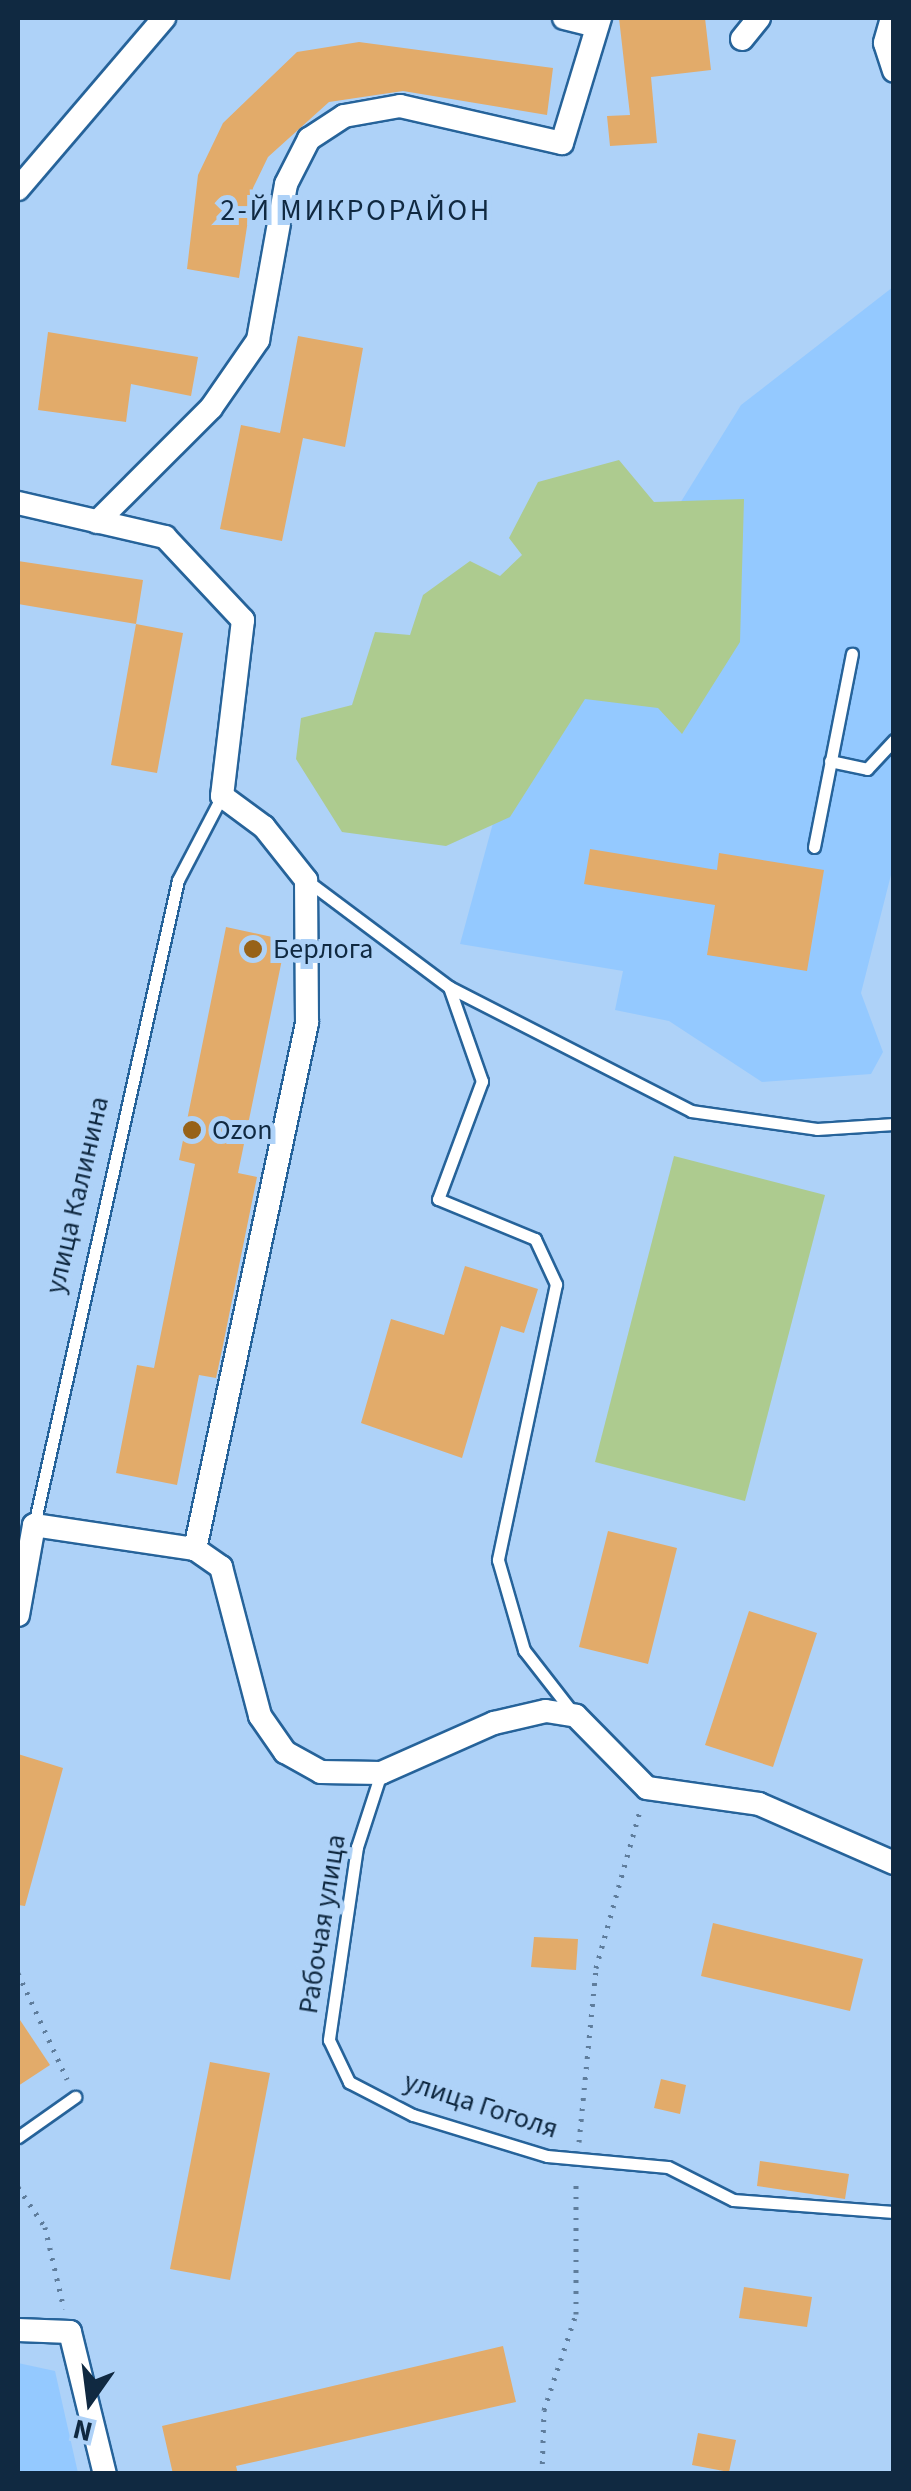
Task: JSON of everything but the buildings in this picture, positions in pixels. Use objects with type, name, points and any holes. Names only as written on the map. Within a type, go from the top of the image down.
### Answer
[{"type":"street","points":[[18,189],[164,18]]},
{"type":"street","points":[[97,522],[211,408],[258,340],[286,184],[309,139],[344,116],[400,106],[562,143],[598,22],[564,18]]},
{"type":"street","points":[[742,40],[758,18]]},
{"type":"street","points":[[892,18],[885,43],[894,71]]},
{"type":"street","points":[[18,503],[164,537],[243,620],[222,796],[306,880],[308,1023],[196,1549]]},
{"type":"street","points":[[34,1525],[196,1549],[222,1567],[260,1716],[285,1752],[321,1772],[381,1773],[494,1723],[546,1712],[576,1716],[647,1788],[760,1804],[894,1863]]},
{"type":"street","name":"улица Калинина","points":[[18,1616],[34,1525]]},
{"type":"street","points":[[18,2330],[70,2332],[105,2474]]},
{"type":"lane","points":[[814,847],[852,654]]},
{"type":"lane","points":[[830,760],[866,769],[894,740]]},
{"type":"lane","name":"улица Калинина","points":[[34,1525],[178,880],[222,796]]},
{"type":"lane","points":[[306,880],[448,988],[691,1111],[817,1128],[894,1124]]},
{"type":"lane","points":[[448,988],[482,1081],[438,1200],[534,1239],[556,1284],[498,1560],[524,1650],[576,1716]]},
{"type":"lane","name":"Рабочая улица","points":[[348,2082],[329,2040],[356,1848],[381,1773]]},
{"type":"lane","name":"улица Гоголя","points":[[348,2082],[413,2115],[577,2159],[668,2167],[733,2200],[894,2212]]},
{"type":"lane","points":[[18,2137],[75,2097]]},
{"type":"path","points":[[542,2474],[544,2410],[576,2314],[577,2159],[596,1968],[647,1788]]},
{"type":"path","points":[[18,1973],[75,2097]]},
{"type":"path","points":[[18,2187],[44,2227],[70,2332]]},
{"type":"shaded area","points":[[893,287],[894,863],[861,993],[883,1052],[871,1074],[762,1082],[669,1021],[615,1010],[623,971],[460,944],[502,790],[741,405]]},
{"type":"shaded area","points":[[18,2363],[55,2371],[78,2473],[18,2473]]},
{"type":"green space","points":[[619,460],[654,502],[744,499],[740,642],[682,734],[658,708],[585,699],[510,817],[446,846],[342,832],[296,759],[301,718],[352,705],[375,632],[410,635],[423,595],[470,561],[500,576],[522,555],[509,538],[538,482]]},
{"type":"green space","points":[[674,1156],[825,1195],[745,1501],[595,1462]]},
{"type":"place","name":"Берлога","points":[[253,949]]},
{"type":"place","name":"Ozon","points":[[192,1130]]},
{"type":"district","name":"2-Й МИКРОРАЙОН","points":[[356,211]]}]
